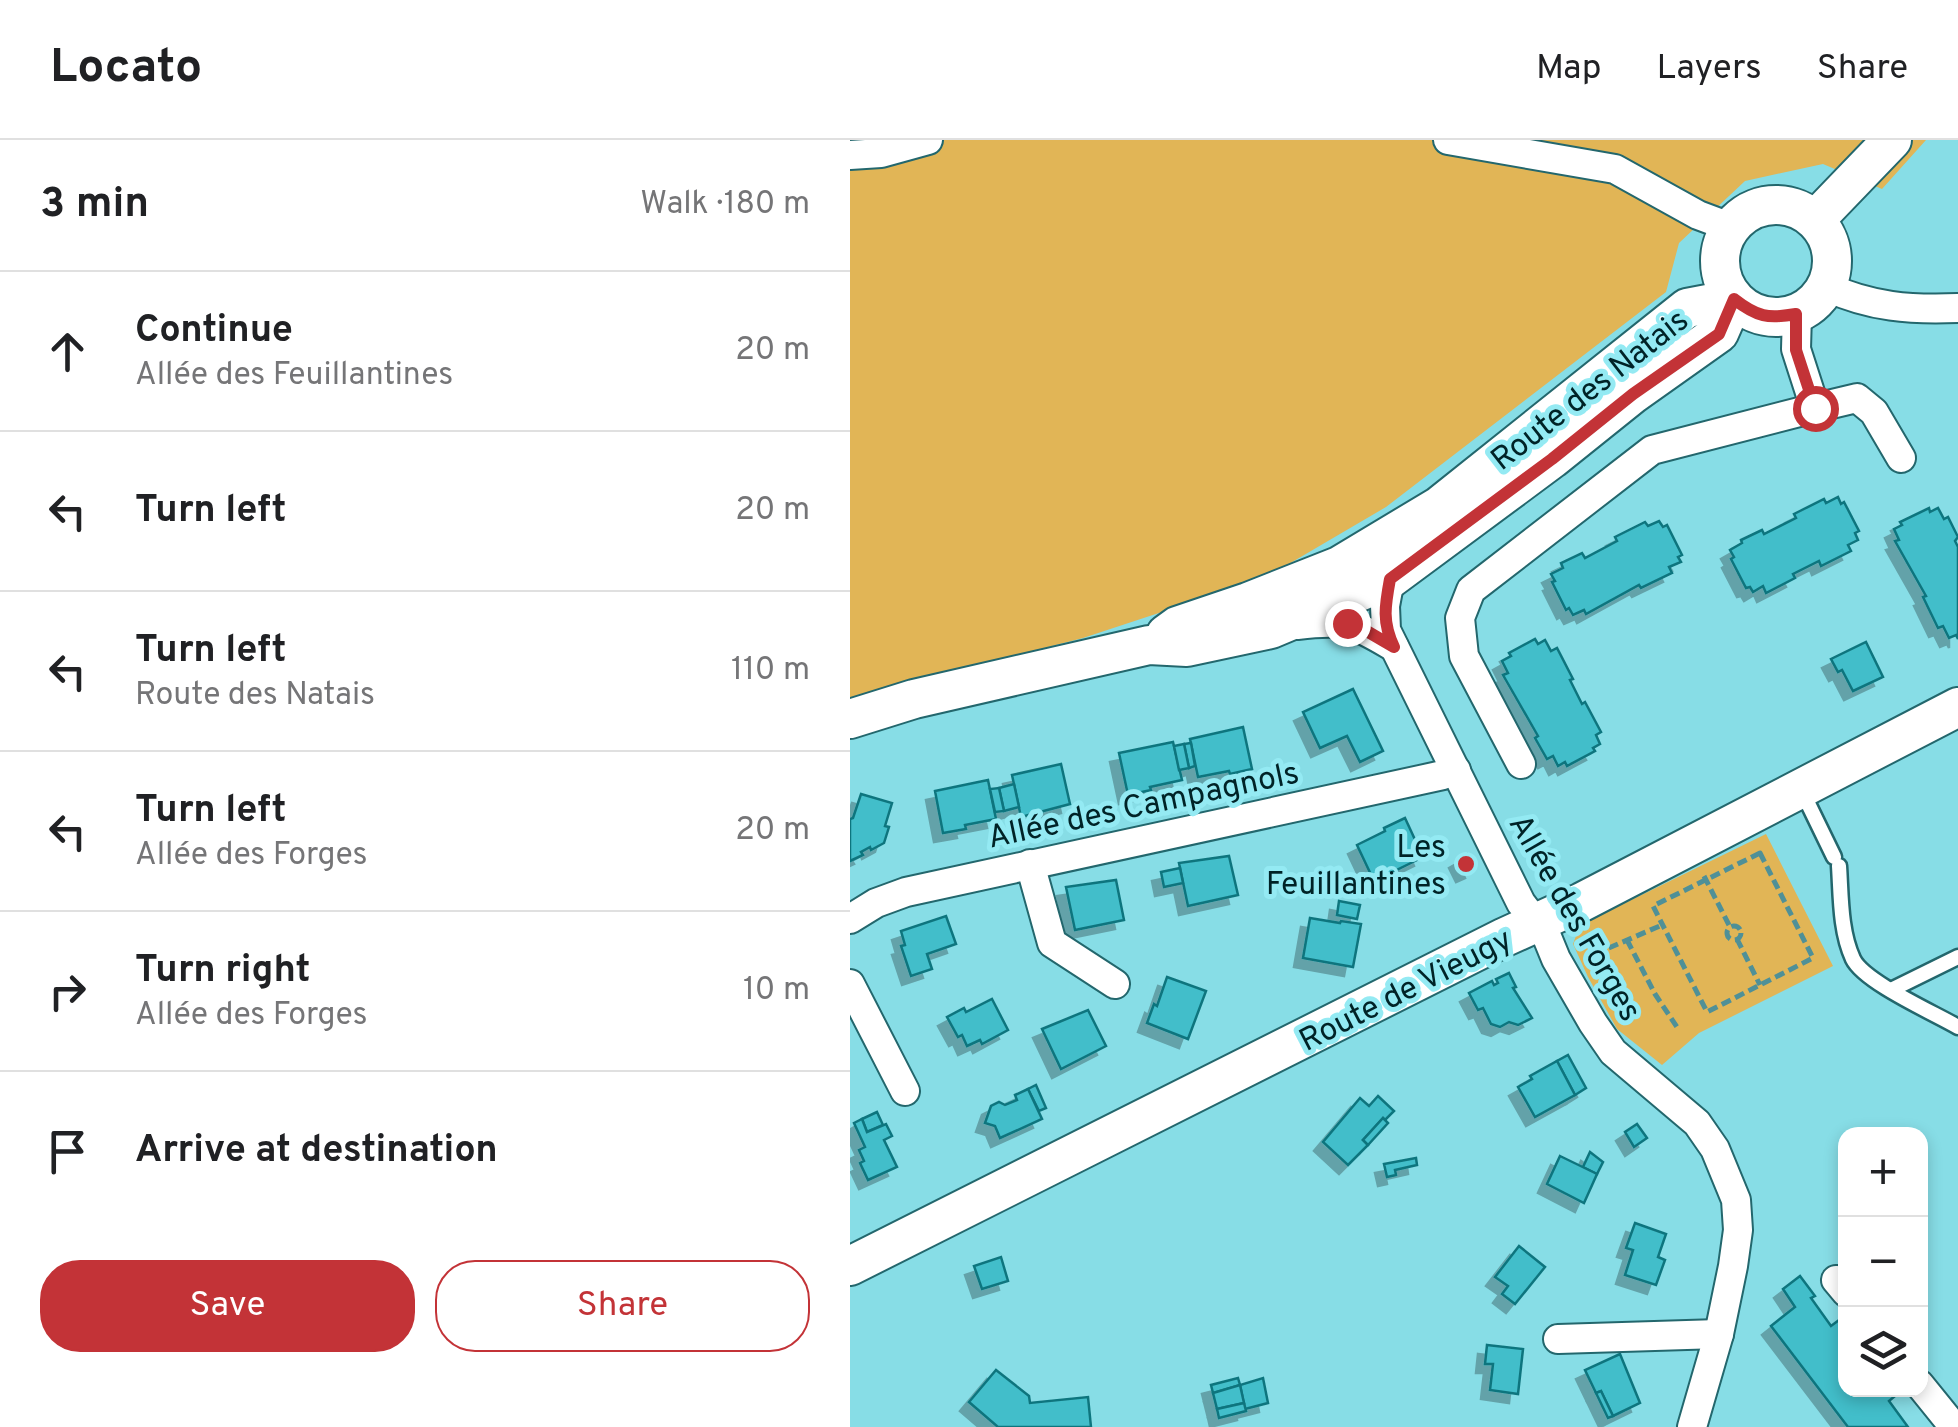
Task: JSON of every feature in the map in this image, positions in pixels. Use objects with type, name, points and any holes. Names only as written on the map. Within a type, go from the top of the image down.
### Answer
[{"type":"street","points":[[850,155],[881,153],[928,140]]},
{"type":"street","points":[[1448,140],[1615,170],[1698,215],[1730,227]]},
{"type":"street","points":[[1815,220],[1892,140]]},
{"type":"street","points":[[1781,205],[1815,220],[1832,252],[1832,270],[1826,287],[1809,308],[1774,318],[1752,313],[1734,299],[1723,283],[1719,264],[1730,227],[1744,214],[1762,206],[1781,205]]},
{"type":"street","points":[[1826,287],[1873,304],[1922,310],[1958,308]]},
{"type":"street","name":"Route des Natais","points":[[1150,645],[1177,626],[1339,566],[1439,506],[1687,308],[1734,299]]},
{"type":"street","name":"Route des Natais","points":[[850,719],[914,698],[1150,645],[1187,647],[1271,629],[1390,579],[1633,394],[1719,334],[1734,299]]},
{"type":"street","points":[[1796,314],[1796,350],[1815,408]]},
{"type":"street","points":[[1521,764],[1464,656],[1460,618],[1471,590],[1652,450],[1857,398],[1874,412],[1901,458]]},
{"type":"street","points":[[1390,579],[1439,506]]},
{"type":"street","name":"Allée des Forges","points":[[1390,579],[1386,630],[1521,903],[1548,937],[1556,959],[1613,1052],[1697,1123],[1728,1175],[1736,1200],[1738,1230],[1718,1334],[1692,1427]]},
{"type":"street","points":[[1271,629],[1347,623],[1394,647]]},
{"type":"street","name":"Route de Vieugy","points":[[850,1266],[1536,923],[1698,864],[1801,788],[1958,707]]},
{"type":"street","name":"Allée des Campagnols","points":[[850,919],[876,903],[906,892],[1443,776],[1456,770]]},
{"type":"street","points":[[1030,864],[1052,943],[1114,984]]},
{"type":"street","points":[[850,984],[905,1091]]},
{"type":"street","points":[[1558,1339],[1718,1334]]},
{"type":"street","points":[[1928,1396],[1954,1427]]},
{"type":"lane","points":[[1801,788],[1836,862],[1846,938],[1854,962],[1862,972],[1958,1027]]},
{"type":"lane","points":[[1891,990],[1958,958]]},
{"type":"path","points":[[1760,853],[1814,958],[1707,1012],[1652,906],[1698,864],[1760,853]]},
{"type":"path","points":[[1698,864],[1730,927],[1726,934],[1729,939],[1737,939],[1760,985]]},
{"type":"path","points":[[1595,954],[1662,925]]},
{"type":"path","points":[[1628,940],[1655,994],[1679,1030]]},
{"type":"shaded area","points":[[850,140],[1926,140],[1882,189],[1823,164],[1745,181],[1679,243],[1666,292],[1386,507],[1265,578],[1083,638],[850,698]]},
{"type":"shaded area","points":[[1766,834],[1833,966],[1699,1033],[1662,1065],[1617,1029],[1573,944],[1580,925]]},
{"type":"building","points":[[1838,497],[1859,531],[1855,533],[1858,540],[1848,545],[1851,551],[1821,566],[1819,561],[1766,593],[1763,586],[1753,592],[1746,588],[1730,550],[1741,540],[1762,530],[1764,534],[1824,499],[1826,503]]},
{"type":"building","points":[[1929,508],[1930,512],[1938,508],[1944,519],[1948,517],[1958,537],[1958,639],[1956,635],[1949,638],[1943,626],[1938,628],[1923,597],[1926,596],[1895,541],[1899,540],[1894,529],[1902,525],[1900,522]]},
{"type":"building","points":[[1659,521],[1663,527],[1667,525],[1682,555],[1678,557],[1681,562],[1669,567],[1672,573],[1641,588],[1639,585],[1586,614],[1584,610],[1573,615],[1569,608],[1566,610],[1551,574],[1563,568],[1561,563],[1582,553],[1585,558],[1645,522],[1648,526]]},
{"type":"building","points":[[1535,639],[1538,644],[1545,640],[1551,651],[1557,648],[1582,704],[1585,702],[1601,732],[1596,735],[1600,744],[1593,748],[1595,751],[1567,766],[1565,762],[1558,766],[1553,756],[1547,759],[1503,675],[1508,673],[1502,661],[1511,656],[1509,653]]},
{"type":"building","points":[[1866,642],[1883,677],[1853,691],[1831,659]]},
{"type":"building","points":[[1353,689],[1383,751],[1360,762],[1347,736],[1320,748],[1303,712]]},
{"type":"building","points":[[1243,727],[1252,769],[1198,777],[1190,739]]},
{"type":"building","points":[[1173,742],[1182,780],[1128,795],[1119,753]]},
{"type":"building","points":[[1191,743],[1195,766],[1189,768],[1184,744]]},
{"type":"building","points":[[1184,744],[1189,768],[1179,770],[1174,746]]},
{"type":"building","points":[[1061,764],[1070,804],[1021,817],[1012,775]]},
{"type":"building","points":[[988,780],[996,819],[943,833],[935,791]]},
{"type":"building","points":[[1014,784],[1019,807],[1004,811],[999,788]]},
{"type":"building","points":[[999,788],[1004,811],[995,812],[990,789]]},
{"type":"building","points":[[861,794],[892,803],[885,826],[889,827],[884,843],[871,850],[870,847],[850,861],[850,819]]},
{"type":"building","points":[[1405,818],[1423,857],[1374,881],[1357,845]]},
{"type":"building","name":"Les Feuillantines","points":[[1467,854],[1474,869],[1465,873],[1458,859]]},
{"type":"building","points":[[1229,856],[1238,895],[1188,906],[1179,863]]},
{"type":"building","points":[[1180,868],[1183,883],[1164,887],[1161,872]]},
{"type":"building","points":[[1116,880],[1124,920],[1075,930],[1066,887]]},
{"type":"building","points":[[1339,901],[1360,905],[1357,919],[1337,915]]},
{"type":"building","points":[[946,916],[956,944],[927,954],[932,969],[911,976],[901,946],[905,945],[901,931]]},
{"type":"building","points":[[1310,918],[1361,924],[1353,967],[1303,958]]},
{"type":"building","points":[[1509,973],[1516,987],[1513,988],[1532,1018],[1500,1027],[1491,1024],[1483,1008],[1478,1010],[1469,993],[1492,981],[1494,985],[1498,983],[1496,979]]},
{"type":"building","points":[[1167,977],[1206,991],[1188,1039],[1147,1023]]},
{"type":"building","points":[[992,999],[1008,1030],[982,1044],[980,1040],[967,1046],[947,1017]]},
{"type":"building","points":[[1088,1010],[1106,1046],[1061,1069],[1042,1029]]},
{"type":"building","points":[[1568,1055],[1586,1088],[1575,1095],[1557,1061]]},
{"type":"building","points":[[1557,1061],[1575,1095],[1535,1117],[1518,1087]]},
{"type":"building","points":[[1036,1085],[1046,1108],[1039,1111],[1028,1089]]},
{"type":"building","points":[[1028,1089],[1042,1119],[1000,1138],[995,1126],[985,1123],[991,1106],[1017,1100],[1015,1095]]},
{"type":"building","points":[[1378,1096],[1394,1111],[1363,1140],[1368,1145],[1348,1165],[1323,1142],[1360,1098],[1369,1106]]},
{"type":"building","points":[[877,1112],[883,1125],[867,1132],[862,1119]]},
{"type":"building","points":[[1383,1118],[1388,1123],[1368,1145],[1363,1140]]},
{"type":"building","points":[[862,1119],[867,1132],[886,1124],[892,1136],[884,1140],[897,1167],[868,1180],[860,1163],[864,1161],[859,1150],[865,1147],[854,1123]]},
{"type":"building","points":[[1637,1124],[1647,1138],[1634,1147],[1625,1132]]},
{"type":"building","points":[[1590,1152],[1603,1162],[1597,1174],[1583,1167]]},
{"type":"building","points":[[1560,1156],[1597,1174],[1584,1203],[1547,1184]]},
{"type":"building","points":[[1416,1158],[1417,1165],[1395,1170],[1396,1175],[1387,1177],[1384,1164]]},
{"type":"building","points":[[1635,1223],[1666,1234],[1658,1257],[1665,1260],[1656,1285],[1625,1275],[1633,1250],[1626,1248]]},
{"type":"building","points":[[1519,1246],[1545,1267],[1515,1304],[1502,1294],[1508,1286],[1495,1277]]},
{"type":"building","points":[[1001,1257],[1008,1281],[982,1289],[974,1266]]},
{"type":"building","points":[[1800,1276],[1831,1326],[1838,1321],[1838,1397],[1894,1397],[1889,1401],[1908,1427],[1848,1427],[1771,1326],[1795,1307],[1783,1289]]},
{"type":"building","points":[[1487,1345],[1523,1349],[1518,1394],[1490,1390],[1493,1364],[1485,1364]]},
{"type":"building","points":[[1620,1354],[1640,1403],[1613,1416],[1585,1370]]},
{"type":"building","points":[[996,1370],[1029,1396],[1030,1403],[1088,1397],[1091,1427],[998,1427],[969,1402]]},
{"type":"building","points":[[1238,1378],[1240,1385],[1213,1393],[1211,1385]]},
{"type":"building","points":[[1263,1378],[1268,1403],[1245,1409],[1240,1385]]},
{"type":"building","points":[[1240,1385],[1244,1403],[1217,1409],[1213,1393]]},
{"type":"building","points":[[1601,1391],[1613,1416],[1608,1418],[1596,1393]]},
{"type":"building","points":[[1244,1403],[1246,1411],[1219,1418],[1217,1409]]},
{"type":"place","name":"Les Feuillantines","points":[[1466,864]]},
{"type":"route","points":[[1347,623],[1394,647],[1386,630],[1390,579],[1633,394],[1719,334],[1734,299],[1752,313],[1774,318],[1796,314],[1796,350],[1815,408]]}]
